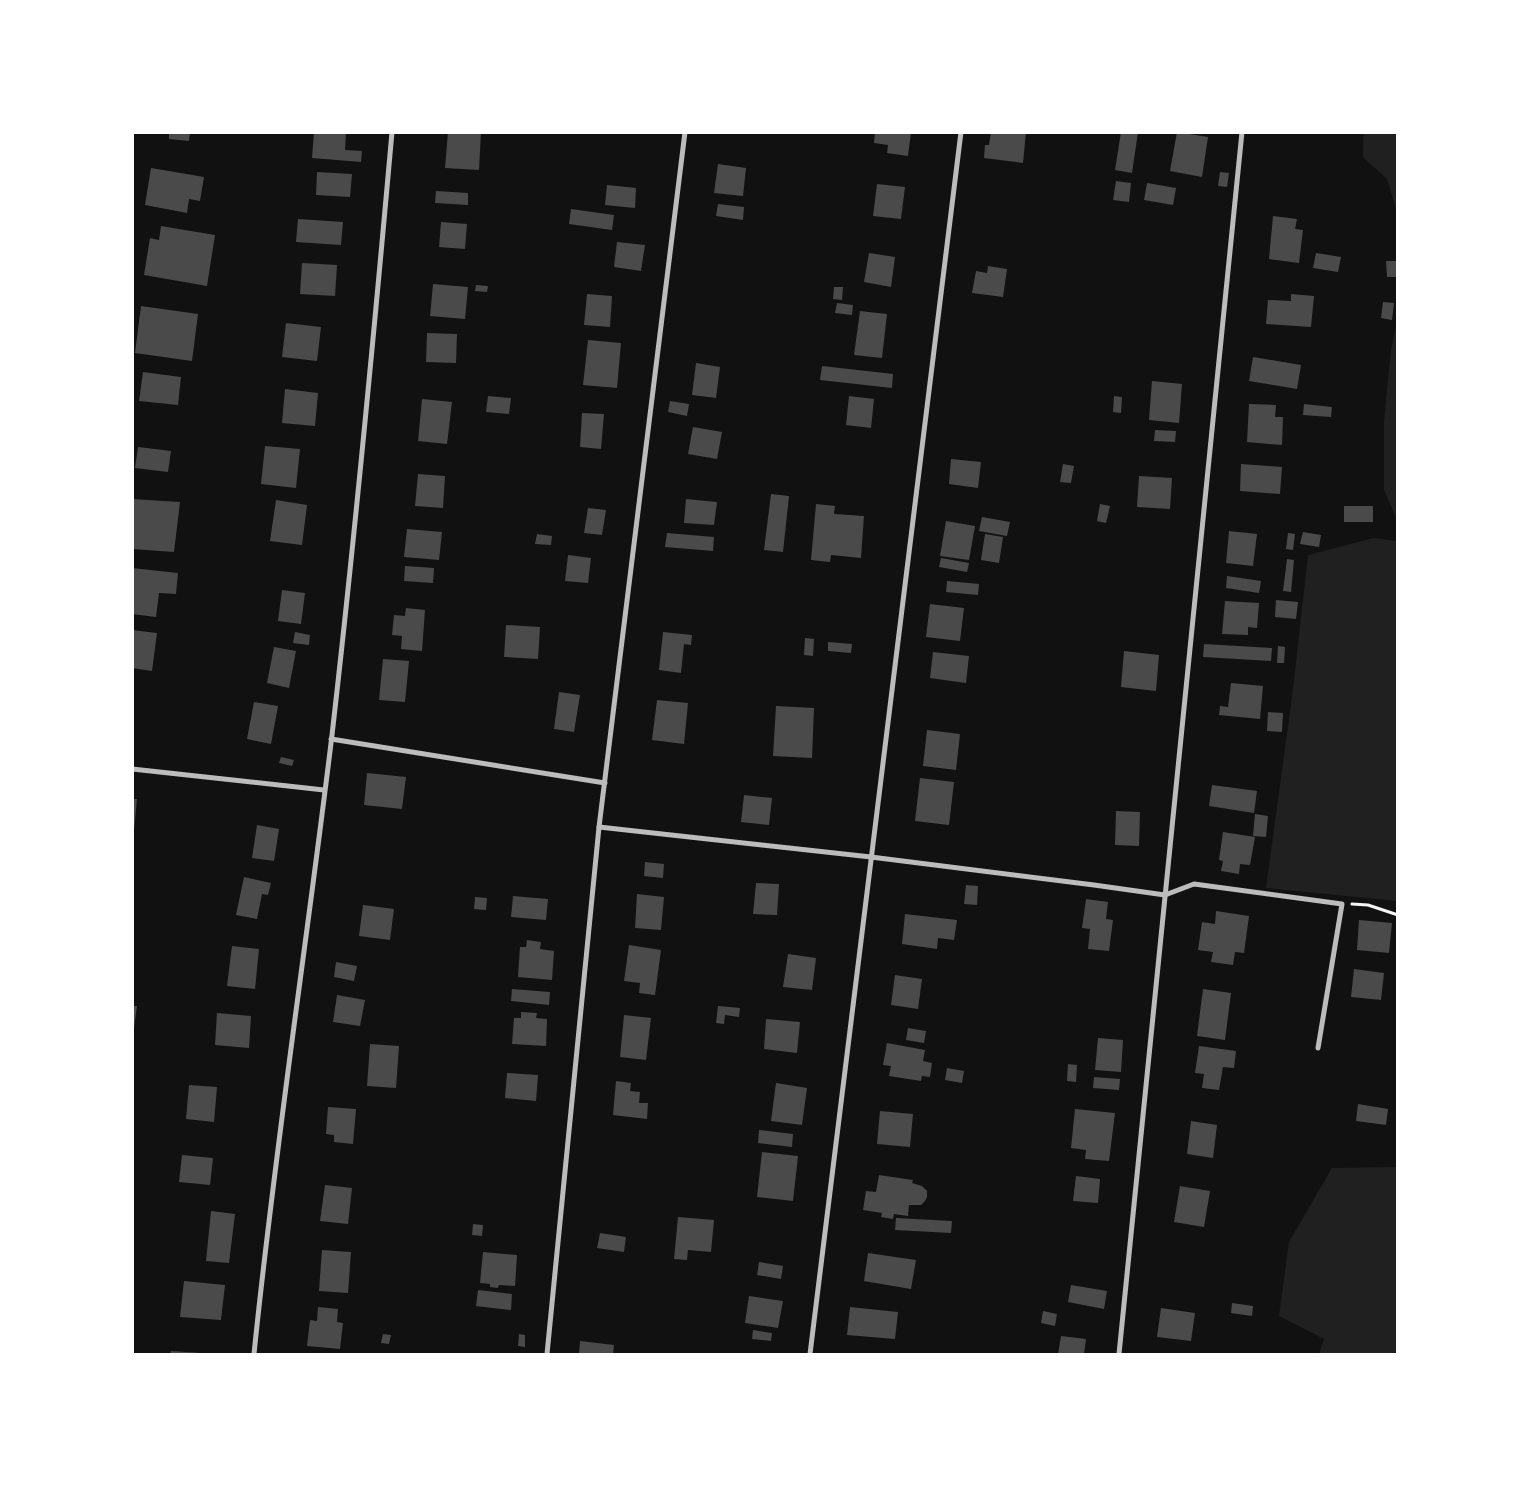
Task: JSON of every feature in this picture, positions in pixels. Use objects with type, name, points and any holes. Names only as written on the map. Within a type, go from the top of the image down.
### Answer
[{"type":"street","points":[[254,1354],[331,739],[362,468],[392,132]]},
{"type":"street","points":[[547,1354],[599,828],[685,132]]},
{"type":"street","points":[[810,1354],[961,132]]},
{"type":"street","points":[[1119,1354],[1242,132]]},
{"type":"street","points":[[331,739],[605,783]]},
{"type":"street","points":[[132,769],[324,790]]},
{"type":"street","points":[[599,828],[871,857],[1165,895],[1194,884],[1342,904],[1318,1048]]},
{"type":"path","points":[[1342,904],[1368,905],[1398,915]]},
{"type":"shaded area","points":[[1365,132],[1397,133],[1397,212],[1387,179],[1363,157],[1363,137]]},
{"type":"shaded area","points":[[1397,323],[1398,520],[1384,490],[1384,422],[1391,349]]},
{"type":"shaded area","points":[[1374,538],[1397,541],[1397,901],[1266,888],[1292,697],[1308,555]]},
{"type":"shaded area","points":[[1397,1167],[1397,1354],[1319,1354],[1324,1339],[1279,1316],[1289,1242],[1332,1168]]},
{"type":"building","points":[[169,132],[190,132],[189,141],[169,139]]},
{"type":"building","points":[[314,132],[346,132],[345,150],[362,151],[361,162],[312,158]]},
{"type":"building","points":[[448,132],[481,132],[479,170],[445,168]]},
{"type":"building","points":[[875,132],[911,132],[908,156],[887,153],[888,145],[874,143]]},
{"type":"building","points":[[991,132],[1026,132],[1023,163],[984,158],[985,145],[989,145]]},
{"type":"building","points":[[1121,132],[1138,132],[1132,173],[1115,170]]},
{"type":"building","points":[[1177,132],[1208,137],[1202,177],[1170,171]]},
{"type":"building","points":[[718,164],[746,168],[743,196],[714,193]]},
{"type":"building","points":[[151,168],[204,177],[200,201],[189,199],[187,213],[145,205]]},
{"type":"building","points":[[317,172],[352,174],[350,197],[316,195]]},
{"type":"building","points":[[1220,172],[1229,173],[1227,187],[1218,186]]},
{"type":"building","points":[[1116,181],[1131,183],[1129,202],[1113,200]]},
{"type":"building","points":[[1147,183],[1176,188],[1173,205],[1144,200]]},
{"type":"building","points":[[877,184],[905,187],[901,219],[873,216]]},
{"type":"building","points":[[607,185],[636,188],[635,208],[605,205]]},
{"type":"building","points":[[436,191],[468,193],[468,205],[435,203]]},
{"type":"building","points":[[718,204],[744,207],[743,220],[716,216]]},
{"type":"building","points":[[571,209],[614,215],[612,230],[569,224]]},
{"type":"building","points":[[1273,216],[1297,219],[1295,229],[1303,230],[1299,263],[1269,259]]},
{"type":"building","points":[[298,219],[343,222],[341,245],[296,242]]},
{"type":"building","points":[[441,222],[467,224],[465,249],[439,247]]},
{"type":"building","points":[[161,226],[215,235],[207,286],[144,275],[150,238],[159,240]]},
{"type":"building","points":[[617,242],[645,245],[641,271],[614,267]]},
{"type":"building","points":[[869,253],[895,257],[891,287],[864,282]]},
{"type":"building","points":[[1316,253],[1341,257],[1338,272],[1313,268]]},
{"type":"building","points":[[1386,261],[1396,261],[1397,277],[1387,277]]},
{"type":"building","points":[[302,263],[337,265],[335,296],[300,294]]},
{"type":"building","points":[[988,266],[1007,269],[1003,297],[972,293],[976,271],[987,273]]},
{"type":"building","points":[[433,284],[468,287],[465,319],[430,316]]},
{"type":"building","points":[[476,285],[488,286],[487,292],[475,291]]},
{"type":"building","points":[[834,287],[843,287],[842,300],[833,299]]},
{"type":"building","points":[[587,294],[612,296],[610,327],[584,325]]},
{"type":"building","points":[[1291,294],[1314,296],[1311,327],[1266,324],[1268,300],[1291,301]]},
{"type":"building","points":[[1383,302],[1394,303],[1392,320],[1381,318]]},
{"type":"building","points":[[837,303],[853,305],[852,315],[835,313]]},
{"type":"building","points":[[141,306],[198,314],[192,361],[135,353]]},
{"type":"building","points":[[860,311],[887,314],[882,358],[854,355]]},
{"type":"building","points":[[286,323],[321,327],[317,361],[282,357]]},
{"type":"building","points":[[427,333],[457,334],[456,363],[426,362]]},
{"type":"building","points":[[588,340],[621,343],[617,388],[583,385]]},
{"type":"building","points":[[1253,357],[1301,365],[1297,389],[1249,381]]},
{"type":"building","points":[[696,363],[720,367],[716,398],[692,395]]},
{"type":"building","points":[[822,366],[893,374],[892,388],[820,380]]},
{"type":"building","points":[[143,372],[181,377],[178,405],[139,401]]},
{"type":"building","points":[[1152,381],[1182,384],[1179,423],[1149,420]]},
{"type":"building","points":[[285,389],[318,393],[315,426],[282,423]]},
{"type":"building","points":[[488,396],[511,398],[509,414],[486,412]]},
{"type":"building","points":[[849,396],[874,399],[871,428],[846,425]]},
{"type":"building","points":[[1114,396],[1122,397],[1121,413],[1113,412]]},
{"type":"building","points":[[422,399],[452,402],[447,444],[418,441]]},
{"type":"building","points":[[670,401],[689,404],[687,416],[668,412]]},
{"type":"building","points":[[1249,404],[1276,405],[1275,417],[1283,417],[1282,445],[1247,442]]},
{"type":"building","points":[[1304,404],[1332,407],[1331,417],[1303,415]]},
{"type":"building","points":[[582,413],[604,414],[601,449],[580,447]]},
{"type":"building","points":[[693,427],[722,432],[717,459],[688,454]]},
{"type":"building","points":[[1155,430],[1176,431],[1175,442],[1154,441]]},
{"type":"building","points":[[265,446],[300,449],[296,488],[261,484]]},
{"type":"building","points":[[138,447],[171,451],[168,472],[135,468]]},
{"type":"building","points":[[951,459],[981,462],[978,488],[949,484]]},
{"type":"building","points":[[1063,464],[1074,466],[1071,483],[1060,482]]},
{"type":"building","points":[[1241,464],[1282,467],[1280,494],[1240,491]]},
{"type":"building","points":[[418,474],[445,476],[443,508],[415,506]]},
{"type":"building","points":[[1139,476],[1172,478],[1170,509],[1137,507]]},
{"type":"building","points":[[771,494],[789,496],[783,552],[764,550]]},
{"type":"building","points":[[132,499],[180,502],[174,552],[132,549]]},
{"type":"building","points":[[686,499],[717,502],[714,525],[684,523]]},
{"type":"building","points":[[276,500],[307,505],[302,545],[270,541]]},
{"type":"building","points":[[816,504],[835,506],[834,514],[864,516],[861,558],[831,555],[830,562],[811,560]]},
{"type":"building","points":[[1100,504],[1110,506],[1106,523],[1097,521]]},
{"type":"building","points":[[1344,506],[1373,506],[1373,522],[1344,522]]},
{"type":"building","points":[[588,508],[606,510],[602,535],[584,533]]},
{"type":"building","points":[[982,517],[1010,522],[1007,536],[979,531]]},
{"type":"building","points":[[946,521],[975,526],[969,560],[940,556]]},
{"type":"building","points":[[407,529],[442,532],[439,560],[404,557]]},
{"type":"building","points":[[1229,531],[1257,534],[1253,566],[1226,563]]},
{"type":"building","points":[[1303,532],[1321,535],[1319,547],[1300,544]]},
{"type":"building","points":[[667,533],[714,537],[713,551],[665,547]]},
{"type":"building","points":[[1288,533],[1295,534],[1293,550],[1286,549]]},
{"type":"building","points":[[537,534],[552,536],[551,545],[535,544]]},
{"type":"building","points":[[985,534],[1003,537],[999,563],[981,560]]},
{"type":"building","points":[[568,555],[591,558],[588,583],[565,581]]},
{"type":"building","points":[[941,558],[969,563],[967,572],[939,567]]},
{"type":"building","points":[[1287,559],[1294,560],[1291,592],[1283,591]]},
{"type":"building","points":[[405,566],[434,568],[433,583],[404,581]]},
{"type":"building","points":[[132,568],[178,573],[176,594],[159,593],[156,617],[132,614]]},
{"type":"building","points":[[1227,576],[1261,581],[1259,593],[1226,588]]},
{"type":"building","points":[[947,581],[979,584],[978,595],[946,592]]},
{"type":"building","points":[[282,590],[305,593],[301,624],[278,621]]},
{"type":"building","points":[[1276,600],[1298,602],[1296,619],[1275,617]]},
{"type":"building","points":[[1225,601],[1259,603],[1257,628],[1248,627],[1248,635],[1222,634]]},
{"type":"building","points":[[930,604],[964,608],[960,641],[926,637]]},
{"type":"building","points":[[406,608],[425,610],[422,651],[401,649],[402,636],[392,635],[394,615],[405,616]]},
{"type":"building","points":[[506,625],[540,627],[538,659],[504,657]]},
{"type":"building","points":[[132,630],[157,633],[152,671],[132,668]]},
{"type":"building","points":[[295,632],[310,635],[309,645],[293,643]]},
{"type":"building","points":[[663,632],[692,635],[691,645],[684,644],[681,673],[659,670]]},
{"type":"building","points":[[805,638],[814,639],[813,656],[804,655]]},
{"type":"building","points":[[828,642],[852,644],[851,653],[828,651]]},
{"type":"building","points":[[1204,644],[1272,648],[1271,661],[1203,657]]},
{"type":"building","points":[[1278,646],[1285,647],[1284,663],[1277,663]]},
{"type":"building","points":[[274,647],[296,651],[289,688],[267,683]]},
{"type":"building","points":[[1124,651],[1159,655],[1156,691],[1121,687]]},
{"type":"building","points":[[933,652],[969,656],[966,683],[930,678]]},
{"type":"building","points":[[383,659],[409,661],[405,702],[379,700]]},
{"type":"building","points":[[1231,683],[1263,686],[1260,719],[1219,715],[1220,706],[1228,707]]},
{"type":"building","points":[[559,692],[580,695],[574,732],[554,729]]},
{"type":"building","points":[[657,700],[688,703],[684,744],[652,740]]},
{"type":"building","points":[[254,702],[278,706],[271,744],[247,739]]},
{"type":"building","points":[[776,706],[814,708],[812,758],[773,756]]},
{"type":"building","points":[[1268,712],[1283,713],[1282,732],[1267,731]]},
{"type":"building","points":[[927,730],[960,734],[956,770],[923,766]]},
{"type":"building","points":[[281,757],[294,760],[292,766],[279,763]]},
{"type":"building","points":[[367,773],[406,777],[402,809],[364,805]]},
{"type":"building","points":[[920,778],[954,782],[949,825],[915,821]]},
{"type":"building","points":[[1212,785],[1257,791],[1254,813],[1209,806]]},
{"type":"building","points":[[744,795],[772,798],[769,825],[741,822]]},
{"type":"building","points":[[132,799],[137,799],[134,830],[132,830]]},
{"type":"building","points":[[1116,811],[1140,812],[1139,846],[1115,845]]},
{"type":"building","points":[[1255,814],[1268,816],[1266,837],[1253,836]]},
{"type":"building","points":[[257,825],[279,829],[274,861],[252,858]]},
{"type":"building","points":[[1223,832],[1255,837],[1250,865],[1240,864],[1239,874],[1221,871],[1223,861],[1219,860]]},
{"type":"building","points":[[645,862],[664,864],[663,878],[644,876]]},
{"type":"building","points":[[244,877],[271,883],[268,895],[262,894],[257,919],[236,915]]},
{"type":"building","points":[[756,883],[779,884],[777,915],[753,914]]},
{"type":"building","points":[[966,885],[978,886],[977,905],[964,904]]},
{"type":"building","points":[[637,894],[664,897],[661,930],[635,928]]},
{"type":"building","points":[[513,896],[548,899],[546,920],[511,917]]},
{"type":"building","points":[[475,897],[487,898],[486,910],[474,909]]},
{"type":"building","points":[[1086,899],[1108,902],[1106,919],[1113,920],[1109,951],[1088,949],[1090,929],[1082,928]]},
{"type":"building","points":[[363,905],[394,909],[390,940],[359,936]]},
{"type":"building","points":[[1216,911],[1249,916],[1244,953],[1235,952],[1233,965],[1211,962],[1213,952],[1198,950],[1202,922],[1215,924]]},
{"type":"building","points":[[905,914],[957,920],[954,940],[938,938],[937,949],[902,944]]},
{"type":"building","points":[[1359,920],[1392,923],[1389,953],[1357,950]]},
{"type":"building","points":[[527,940],[541,942],[540,949],[554,951],[552,980],[518,977],[520,947],[526,947]]},
{"type":"building","points":[[629,945],[661,950],[655,995],[639,993],[640,983],[624,981]]},
{"type":"building","points":[[232,946],[259,949],[255,989],[227,986]]},
{"type":"building","points":[[788,954],[816,958],[812,990],[783,987]]},
{"type":"building","points":[[336,962],[357,966],[354,981],[334,977]]},
{"type":"building","points":[[1354,969],[1384,973],[1381,1000],[1351,997]]},
{"type":"building","points":[[895,975],[922,979],[918,1009],[891,1005]]},
{"type":"building","points":[[512,989],[550,992],[549,1005],[511,1001]]},
{"type":"building","points":[[1203,989],[1231,993],[1225,1040],[1197,1036]]},
{"type":"building","points":[[337,995],[365,1000],[360,1026],[333,1022]]},
{"type":"building","points":[[132,1006],[137,1006],[134,1028],[132,1028]]},
{"type":"building","points":[[718,1006],[740,1008],[739,1017],[725,1015],[724,1024],[716,1023]]},
{"type":"building","points":[[521,1012],[537,1013],[536,1018],[547,1019],[546,1046],[512,1044],[514,1018],[521,1018]]},
{"type":"building","points":[[217,1013],[251,1016],[249,1048],[215,1045]]},
{"type":"building","points":[[624,1015],[651,1018],[646,1060],[620,1057]]},
{"type":"building","points":[[766,1019],[800,1022],[797,1053],[764,1049]]},
{"type":"building","points":[[908,1028],[926,1031],[924,1043],[906,1040]]},
{"type":"building","points":[[1098,1038],[1123,1040],[1121,1072],[1095,1070]]},
{"type":"building","points":[[887,1043],[925,1050],[923,1061],[932,1063],[930,1077],[922,1076],[921,1081],[889,1076],[891,1066],[883,1065]]},
{"type":"building","points":[[370,1044],[399,1046],[396,1088],[367,1086]]},
{"type":"building","points":[[1199,1046],[1236,1051],[1234,1068],[1223,1067],[1219,1090],[1202,1088],[1204,1074],[1195,1073]]},
{"type":"building","points":[[1068,1064],[1077,1065],[1076,1082],[1067,1081]]},
{"type":"building","points":[[947,1068],[964,1071],[962,1083],[945,1080]]},
{"type":"building","points":[[507,1073],[538,1075],[536,1101],[505,1098]]},
{"type":"building","points":[[1094,1077],[1120,1079],[1119,1090],[1093,1088]]},
{"type":"building","points":[[616,1081],[631,1083],[630,1091],[640,1092],[639,1103],[648,1103],[647,1119],[613,1115]]},
{"type":"building","points":[[776,1083],[807,1088],[802,1125],[771,1121]]},
{"type":"building","points":[[189,1085],[217,1087],[214,1122],[186,1119]]},
{"type":"building","points":[[1358,1104],[1388,1109],[1386,1125],[1356,1121]]},
{"type":"building","points":[[328,1107],[356,1109],[353,1144],[334,1142],[334,1135],[326,1134]]},
{"type":"building","points":[[1075,1109],[1115,1113],[1109,1161],[1085,1159],[1086,1150],[1071,1148]]},
{"type":"building","points":[[880,1111],[913,1114],[910,1147],[877,1144]]},
{"type":"building","points":[[1191,1121],[1217,1125],[1213,1158],[1187,1154]]},
{"type":"building","points":[[759,1130],[793,1134],[792,1147],[758,1143]]},
{"type":"building","points":[[762,1152],[798,1156],[793,1201],[757,1197]]},
{"type":"building","points":[[182,1155],[213,1158],[210,1185],[179,1182]]},
{"type":"building","points":[[879,1175],[913,1180],[912,1183],[922,1186],[927,1191],[925,1201],[921,1205],[909,1205],[908,1216],[894,1214],[893,1219],[881,1217],[882,1213],[863,1210],[866,1191],[876,1192]]},
{"type":"building","points":[[1076,1176],[1100,1179],[1098,1203],[1073,1201]]},
{"type":"building","points":[[325,1185],[352,1188],[348,1224],[320,1221]]},
{"type":"building","points":[[1180,1186],[1210,1191],[1204,1227],[1174,1222]]},
{"type":"building","points":[[211,1211],[235,1214],[229,1263],[206,1261]]},
{"type":"building","points":[[678,1217],[714,1220],[711,1252],[688,1250],[687,1260],[674,1259]]},
{"type":"building","points":[[896,1218],[952,1221],[951,1233],[895,1230]]},
{"type":"building","points":[[473,1224],[483,1225],[482,1236],[472,1235]]},
{"type":"building","points":[[600,1233],[626,1237],[624,1252],[597,1248]]},
{"type":"building","points":[[322,1250],[351,1252],[348,1293],[319,1291]]},
{"type":"building","points":[[483,1252],[517,1255],[515,1286],[499,1285],[498,1288],[490,1287],[490,1284],[480,1283]]},
{"type":"building","points":[[868,1253],[916,1260],[911,1289],[864,1281]]},
{"type":"building","points":[[759,1262],[783,1266],[781,1279],[757,1275]]},
{"type":"building","points":[[184,1281],[225,1285],[221,1320],[180,1317]]},
{"type":"building","points":[[1071,1285],[1107,1291],[1104,1309],[1068,1302]]},
{"type":"building","points":[[478,1290],[512,1294],[511,1310],[476,1306]]},
{"type":"building","points":[[749,1296],[783,1301],[778,1328],[745,1323]]},
{"type":"building","points":[[1232,1303],[1253,1306],[1252,1316],[1231,1313]]},
{"type":"building","points":[[318,1307],[338,1309],[337,1322],[343,1323],[340,1349],[307,1346],[310,1320],[317,1321]]},
{"type":"building","points":[[850,1307],[898,1312],[895,1339],[847,1335]]},
{"type":"building","points":[[1161,1308],[1195,1313],[1191,1341],[1157,1337]]},
{"type":"building","points":[[1043,1311],[1057,1314],[1055,1326],[1041,1323]]},
{"type":"building","points":[[753,1330],[772,1333],[771,1341],[752,1339]]},
{"type":"building","points":[[383,1334],[391,1335],[389,1344],[381,1343]]},
{"type":"building","points":[[519,1334],[525,1335],[525,1347],[518,1346]]},
{"type":"building","points":[[1061,1336],[1086,1339],[1084,1354],[1058,1354]]},
{"type":"building","points":[[580,1341],[614,1345],[613,1354],[579,1354]]},
{"type":"building","points":[[171,1351],[201,1353],[201,1354],[170,1354]]}]
